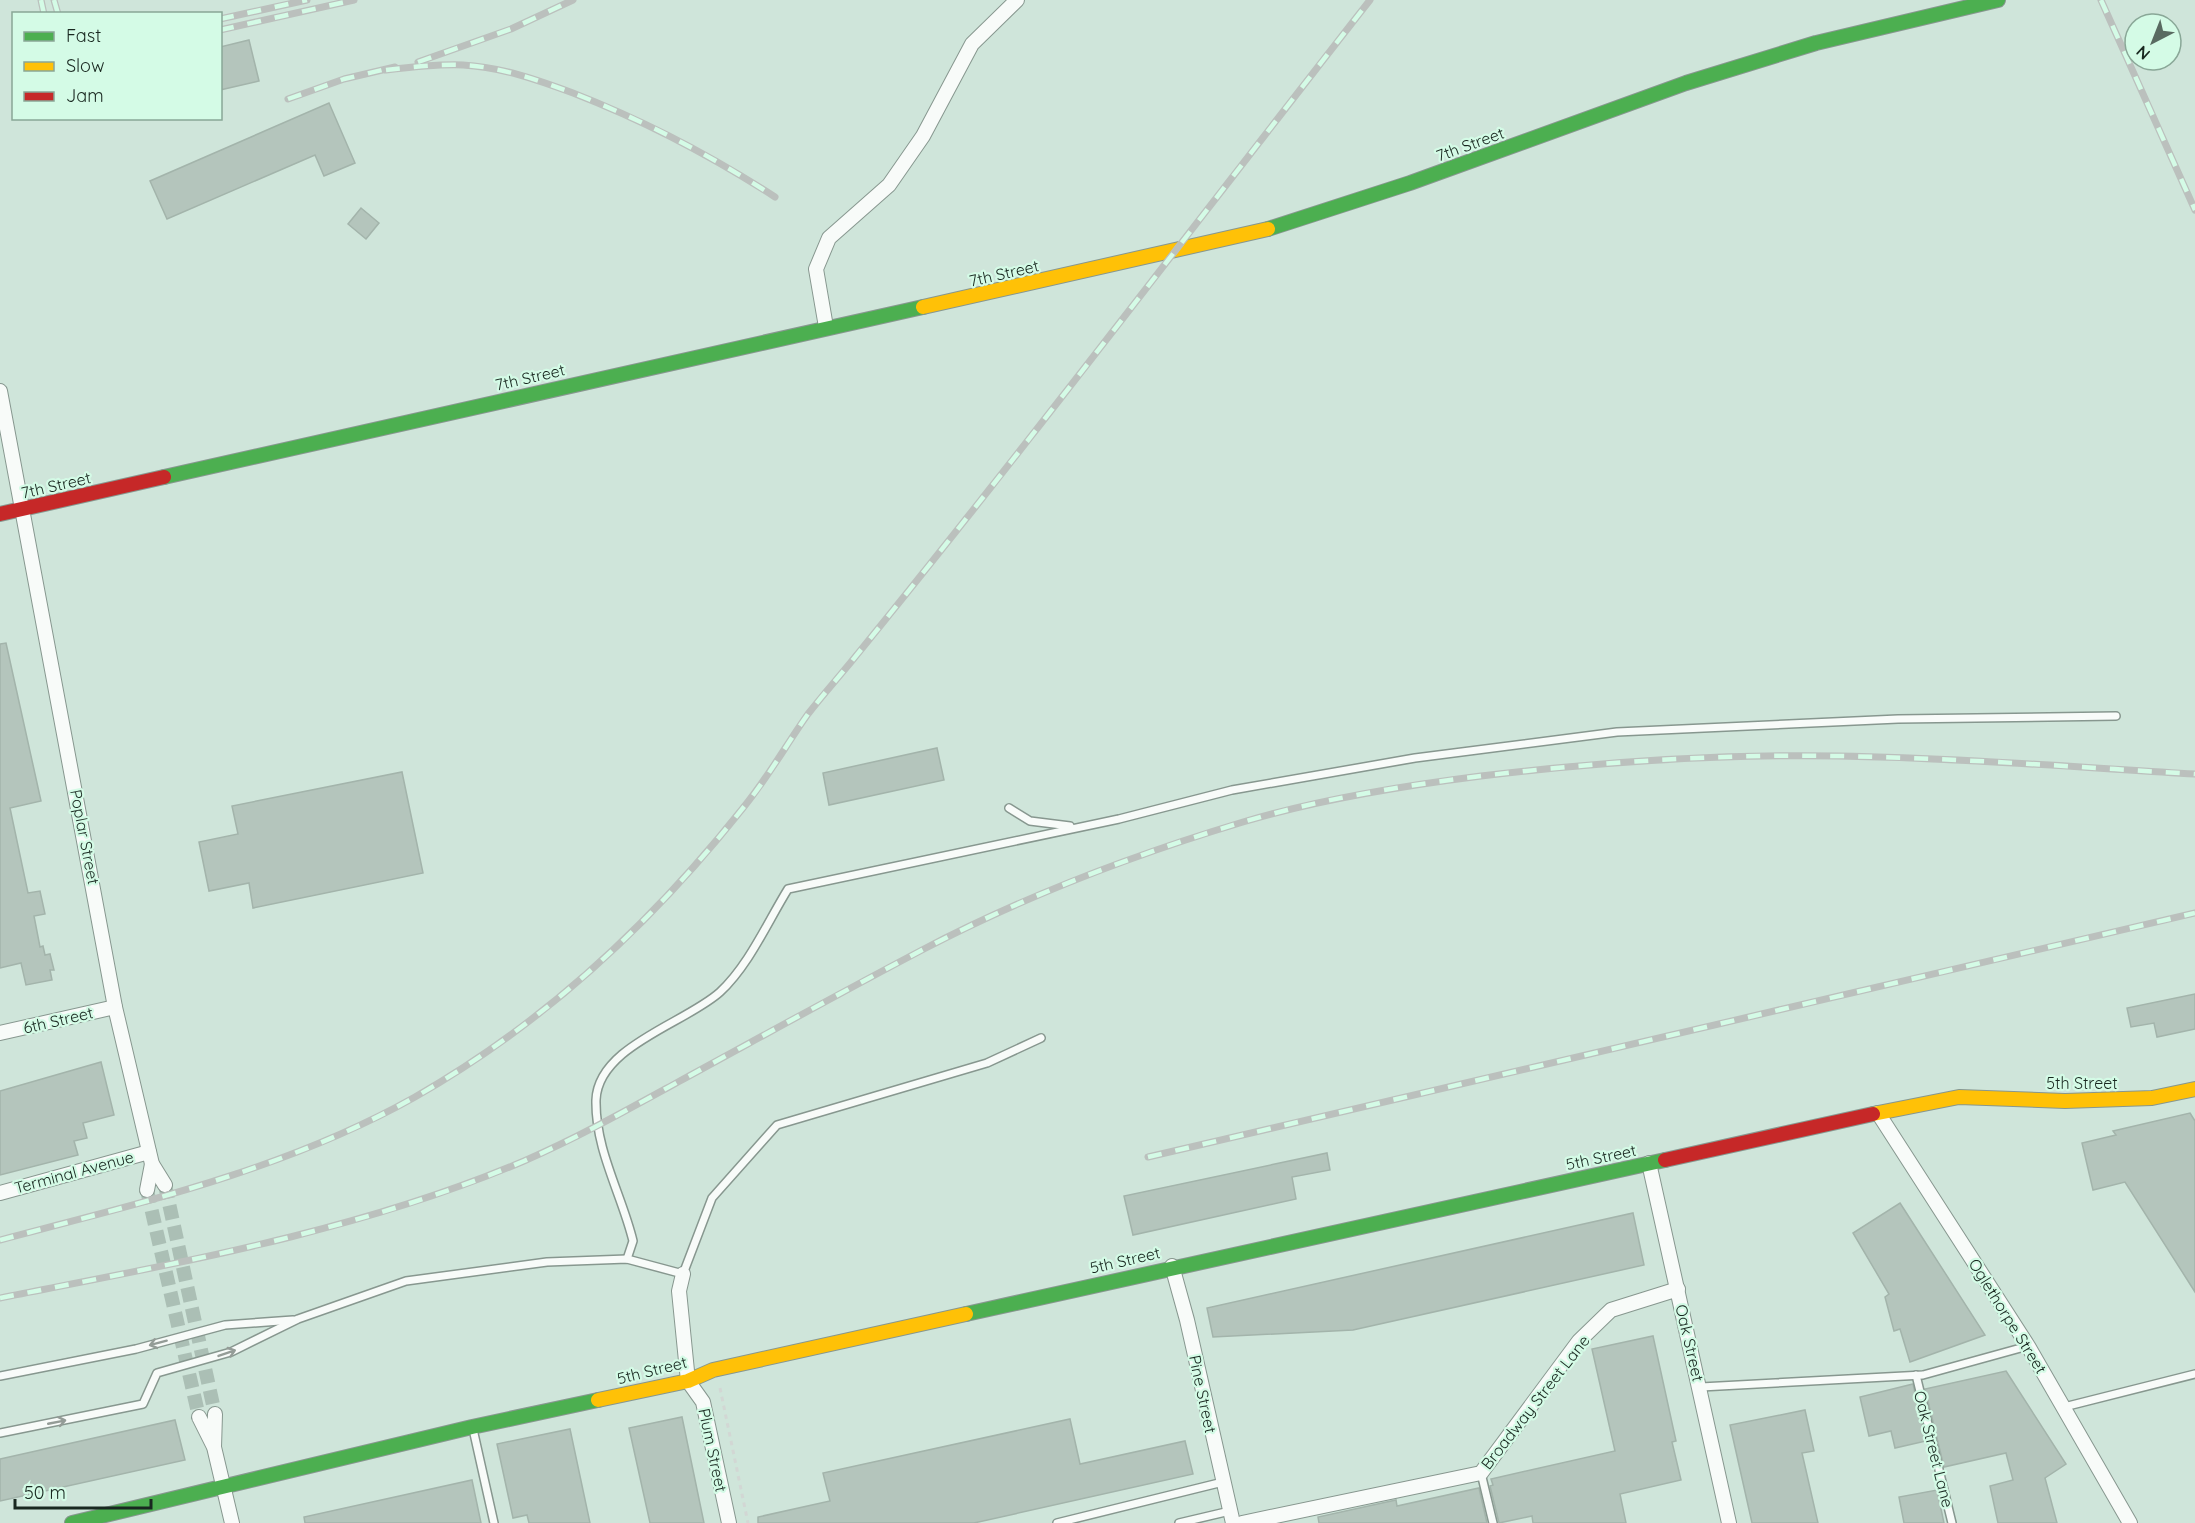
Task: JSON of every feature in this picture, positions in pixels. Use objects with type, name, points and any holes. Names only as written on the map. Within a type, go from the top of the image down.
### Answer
[{"type":"street","points":[[826,327],[816,269],[829,238],[889,185],[923,136],[972,44],[1017,0]]},
{"type":"street","name":"7th Street","points":[[0,514],[826,327],[880,318],[1251,234],[1410,183],[1686,83],[1816,43],[1998,0]]},
{"type":"street","name":"Poplar Street","points":[[0,391],[116,1007],[150,1158],[165,1185]]},
{"type":"street","name":"6th Street","points":[[0,1033],[116,1007]]},
{"type":"street","name":"5th Street","points":[[72,1523],[472,1427],[688,1381],[713,1370],[1172,1266],[1878,1113],[1959,1097],[2065,1101],[2141,1098],[2195,1089]]},
{"type":"street","name":"Oglethorpe Street","points":[[1878,1113],[2028,1346],[2130,1523]]},
{"type":"street","name":"Poplar Street","points":[[147,1190],[150,1158]]},
{"type":"street","name":"Terminal Avenue","points":[[0,1193],[150,1158]]},
{"type":"street","name":"Oak Street","points":[[1648,1163],[1701,1388],[1729,1523]]},
{"type":"street","name":"Pine Street","points":[[1172,1266],[1187,1320],[1231,1517]]},
{"type":"street","name":"Plum Street","points":[[683,1274],[679,1291],[688,1381],[703,1402],[729,1523]]},
{"type":"street","name":"Broadway Street Lane","points":[[1242,1523],[1481,1473],[1579,1341],[1611,1310],[1678,1289]]},
{"type":"street","points":[[214,1447],[215,1414]]},
{"type":"street","points":[[199,1417],[214,1447],[232,1523]]},
{"type":"lane","points":[[627,1259],[633,1242],[598,1126],[596,1098],[604,1077],[622,1054],[719,993],[742,965],[788,889],[1082,827],[1232,790],[1415,758],[1617,732],[1898,719],[2116,716]]},
{"type":"lane","points":[[1009,808],[1030,821],[1047,825],[1082,827]]},
{"type":"lane","points":[[0,1433],[143,1404],[157,1373],[231,1352],[298,1319],[406,1281],[547,1262],[627,1259],[683,1274],[712,1198],[777,1125],[987,1063],[1041,1038]]},
{"type":"lane","points":[[0,1376],[136,1349],[225,1325],[298,1319]]},
{"type":"lane","points":[[1701,1388],[1916,1376],[2028,1346]]},
{"type":"lane","points":[[2064,1407],[2195,1374]]},
{"type":"lane","name":"Oak Street Lane","points":[[1916,1376],[1952,1523]]},
{"type":"lane","points":[[472,1427],[494,1523]]},
{"type":"lane","points":[[1481,1473],[1493,1523]]},
{"type":"lane","points":[[1057,1523],[1223,1482]]},
{"type":"lane","points":[[1179,1523],[1231,1517]]},
{"type":"path","points":[[720,1388],[748,1523]]},
{"type":"building","points":[[249,40],[259,81],[222,90],[222,47]]},
{"type":"building","points":[[329,103],[355,163],[324,176],[315,155],[167,219],[150,181]]},
{"type":"building","points":[[361,208],[379,223],[366,239],[348,224]]},
{"type":"building","points":[[6,643],[41,801],[10,808],[28,893],[40,891],[45,914],[34,916],[40,947],[43,946],[45,955],[50,954],[54,970],[50,970],[52,980],[26,985],[21,963],[0,968],[0,644]]},
{"type":"building","points":[[937,748],[944,780],[829,805],[823,773]]},
{"type":"building","points":[[402,772],[423,873],[253,908],[249,883],[209,891],[199,842],[238,834],[232,806]]},
{"type":"building","points":[[2195,994],[2195,1029],[2157,1037],[2154,1023],[2131,1027],[2127,1008]]},
{"type":"building","points":[[101,1062],[114,1115],[83,1123],[87,1138],[74,1141],[78,1155],[0,1175],[0,1091]]},
{"type":"building","points":[[2190,1113],[2195,1121],[2195,1292],[2125,1182],[2093,1190],[2082,1143],[2116,1135],[2113,1131]]},
{"type":"building","points":[[1327,1153],[1330,1170],[1292,1177],[1296,1199],[1133,1235],[1124,1196]]},
{"type":"building","points":[[1900,1203],[1985,1335],[1910,1362],[1900,1329],[1894,1331],[1885,1297],[1889,1294],[1853,1233]]},
{"type":"building","points":[[1633,1213],[1644,1265],[1353,1330],[1213,1337],[1207,1308]]},
{"type":"building","points":[[1653,1336],[1676,1441],[1672,1442],[1681,1480],[1620,1494],[1626,1523],[1533,1523],[1532,1516],[1499,1523],[1490,1486],[1493,1485],[1491,1479],[1615,1451],[1592,1349]]},
{"type":"building","points":[[2006,1371],[2066,1464],[2045,1478],[2057,1523],[1998,1523],[1990,1486],[2013,1480],[2006,1453],[1944,1467],[1925,1389]]},
{"type":"building","points":[[1913,1384],[1926,1441],[1895,1448],[1891,1431],[1869,1436],[1860,1397]]},
{"type":"building","points":[[1805,1410],[1814,1451],[1802,1453],[1818,1523],[1752,1523],[1730,1425]]},
{"type":"building","points":[[682,1417],[704,1523],[650,1523],[629,1428]]},
{"type":"building","points":[[1070,1419],[1080,1464],[1185,1441],[1193,1474],[974,1523],[758,1523],[758,1517],[830,1501],[823,1473]]},
{"type":"building","points":[[175,1420],[185,1460],[0,1501],[0,1459]]},
{"type":"building","points":[[570,1429],[590,1523],[529,1523],[527,1515],[513,1518],[497,1444]]},
{"type":"building","points":[[472,1480],[481,1523],[305,1523],[304,1517]]},
{"type":"building","points":[[1479,1488],[1487,1523],[1319,1523],[1318,1517],[1396,1500],[1397,1506]]},
{"type":"building","points":[[1937,1490],[1944,1523],[1904,1523],[1899,1497]]},
{"type":"tunnel","points":[[165,1185],[215,1414]]},
{"type":"tunnel","points":[[147,1190],[199,1417]]},
{"type":"railway","points":[[41,0],[44,12]]},
{"type":"railway","points":[[54,0],[57,12]]},
{"type":"railway","points":[[222,19],[307,0]]},
{"type":"railway","points":[[222,30],[354,0]]},
{"type":"railway","points":[[418,62],[511,29],[573,0]]},
{"type":"railway","points":[[0,1240],[212,1182],[316,1145],[415,1097],[462,1068],[551,1004],[593,969],[671,892],[743,808],[808,714],[982,498],[1370,0]]},
{"type":"railway","points":[[2101,0],[2195,210]]},
{"type":"railway","points":[[386,70],[434,65],[463,65],[491,68],[533,79],[573,93],[651,127],[702,153],[775,197]]},
{"type":"railway","points":[[288,99],[344,79],[395,67]]},
{"type":"railway","points":[[0,1298],[266,1243],[397,1207],[461,1186],[524,1161],[583,1133],[891,966],[999,912],[1161,848],[1243,822],[1301,807],[1391,789],[1481,776],[1614,763],[1703,758],[1883,757],[2195,774]]},
{"type":"railway","points":[[1148,1157],[2195,913]]},
{"type":"traffic: fast","points":[[1268,229],[1410,183],[1686,83],[1816,43],[1998,0]]},
{"type":"traffic: fast","points":[[164,477],[923,307]]},
{"type":"traffic: fast","points":[[966,1314],[1665,1160]]},
{"type":"traffic: fast","points":[[72,1523],[472,1427],[598,1400]]},
{"type":"traffic: slow","points":[[923,307],[1268,229]]},
{"type":"traffic: slow","points":[[1873,1114],[1959,1097],[2065,1101],[2152,1098],[2195,1089]]},
{"type":"traffic: slow","points":[[598,1400],[688,1381],[713,1370],[966,1314]]},
{"type":"traffic: jam","points":[[0,514],[164,477]]},
{"type":"traffic: jam","points":[[1665,1160],[1873,1114]]}]
